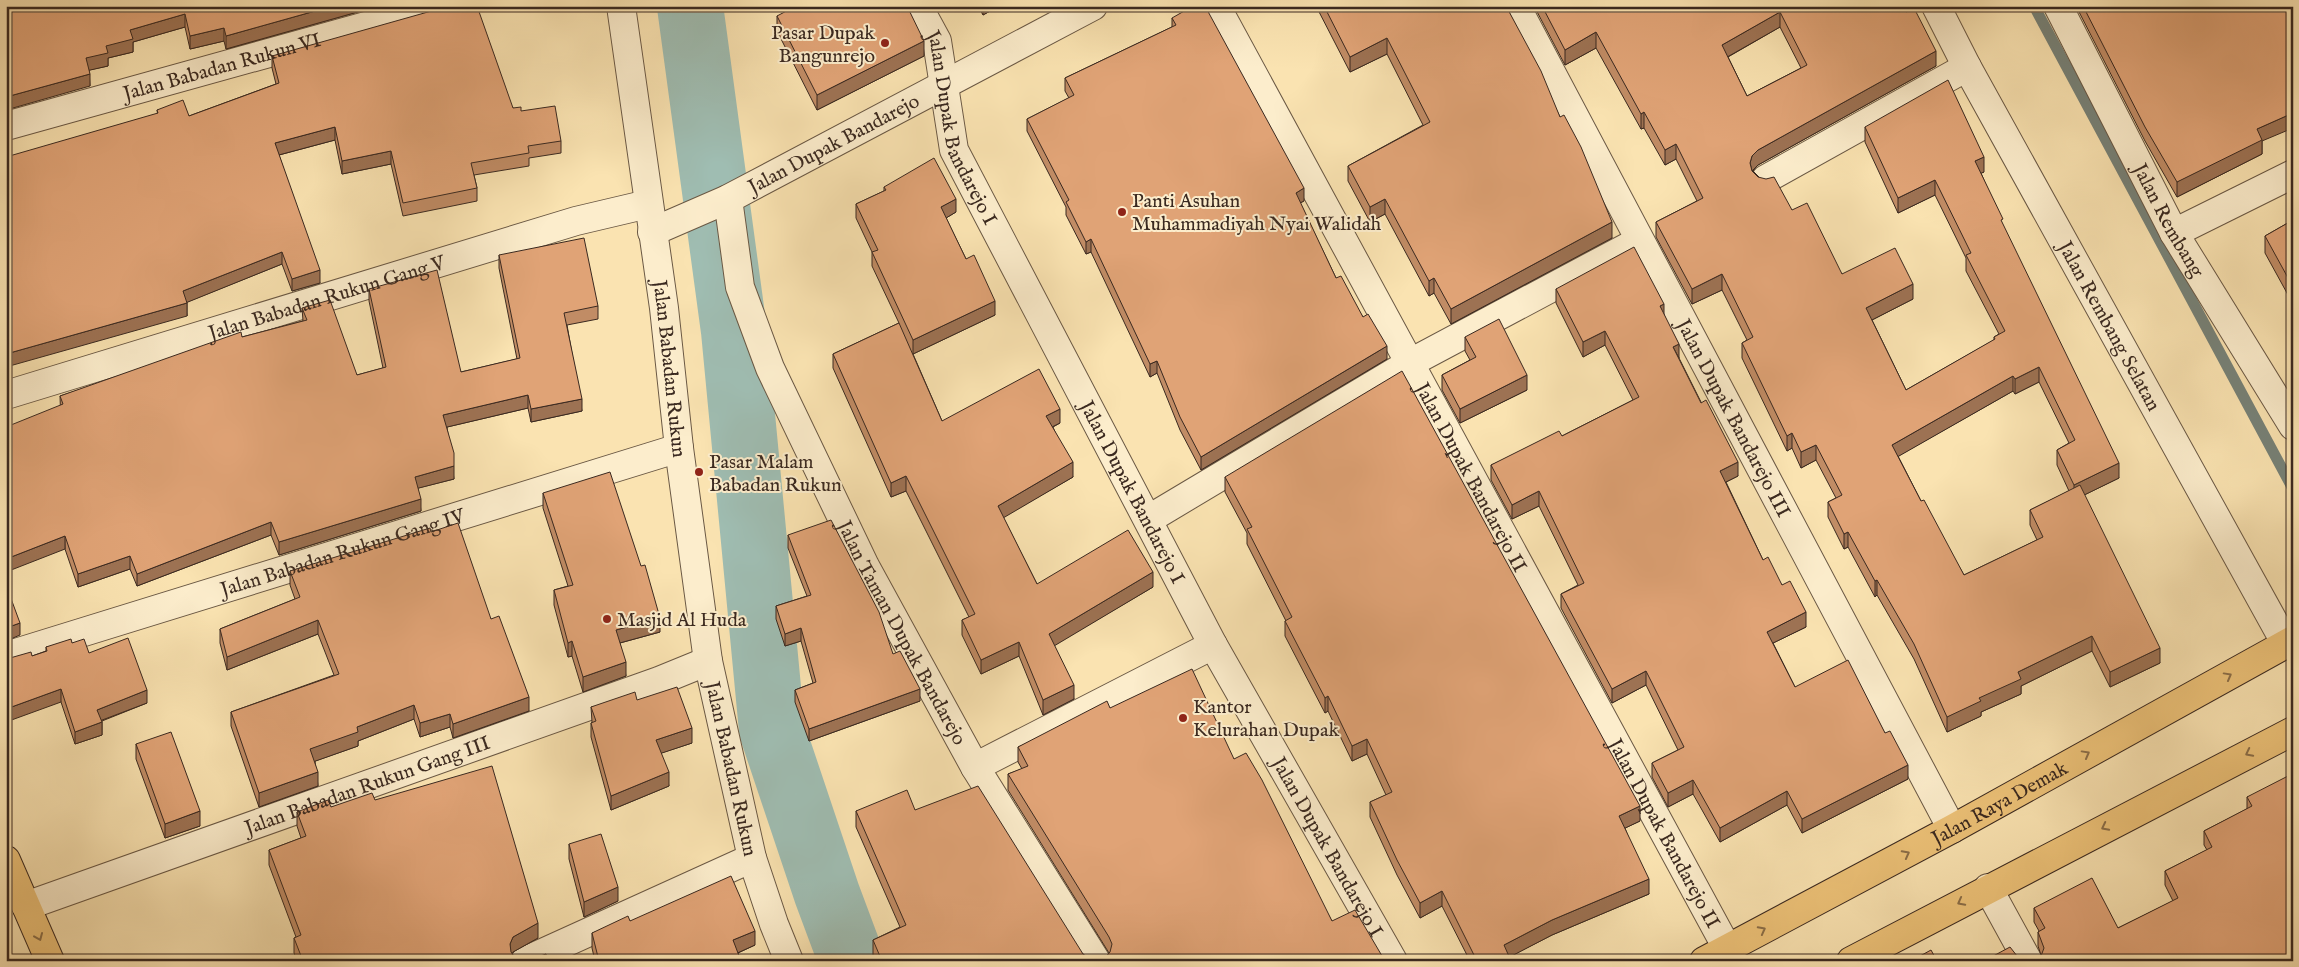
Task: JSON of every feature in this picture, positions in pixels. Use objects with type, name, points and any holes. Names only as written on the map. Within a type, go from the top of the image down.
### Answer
[{"type":"main road","name":"Jalan Raya Demak","points":[[1704,961],[1952,829],[2289,642]]},
{"type":"main road","points":[[1851,961],[1988,888],[2293,731]]},
{"type":"main road","points":[[6,860],[50,961]]},
{"type":"street","name":"Jalan Babadan Rukun VI","points":[[6,126],[438,6]]},
{"type":"street","name":"Jalan Babadan Rukun","points":[[620,6],[648,204],[660,229],[664,308],[679,448],[708,662],[752,858],[774,924],[789,961]]},
{"type":"street","name":"Jalan Dupak Bandarejo I","points":[[918,6],[937,41],[954,150],[1213,644],[1393,961]]},
{"type":"street","name":"Jalan Dupak Bandarejo","points":[[660,229],[723,201],[943,87],[1093,6]]},
{"type":"street","name":"Jalan Dupak Bandarejo II","points":[[1216,6],[1727,948]]},
{"type":"street","name":"Jalan Dupak Bandarejo III","points":[[1516,6],[1639,242],[1952,829]]},
{"type":"street","name":"Jalan Rembang Selatan","points":[[1936,6],[1967,66],[2289,642]]},
{"type":"street","name":"Jalan Rembang","points":[[2058,6],[2174,233],[2293,426]]},
{"type":"street","points":[[1766,179],[1967,66]]},
{"type":"street","points":[[2174,233],[2293,174]]},
{"type":"street","name":"Jalan Taman Dupak Bandarejo","points":[[723,201],[740,287],[770,368],[864,566],[975,767],[1096,961]]},
{"type":"street","name":"Jalan Babadan Rukun Gang V","points":[[6,395],[576,221],[648,204]]},
{"type":"street","points":[[1149,520],[1410,363],[1639,242]]},
{"type":"street","name":"Jalan Babadan Rukun Gang IV","points":[[6,656],[679,448]]},
{"type":"street","points":[[975,767],[1213,644]]},
{"type":"street","name":"Jalan Babadan Rukun Gang III","points":[[26,906],[708,662]]},
{"type":"street","points":[[525,961],[752,858]]},
{"type":"street","points":[[1988,888],[2028,961]]},
{"type":"building","points":[[6,6],[333,6],[226,36],[224,28],[190,36],[185,14],[130,30],[133,39],[106,46],[108,53],[86,58],[90,74],[6,97]]},
{"type":"building","points":[[445,6],[477,6],[513,108],[521,107],[521,111],[555,106],[561,141],[528,146],[529,153],[471,163],[477,188],[403,203],[391,151],[342,161],[335,127],[275,143],[320,270],[292,279],[282,252],[183,291],[187,303],[6,354],[6,157],[158,113],[157,110],[183,100],[189,116],[279,83],[272,56]]},
{"type":"building","points":[[796,6],[907,6],[924,41],[817,95],[777,16]]},
{"type":"building","points":[[1193,6],[1205,6],[1304,188],[1296,193],[1336,278],[1341,276],[1363,317],[1368,314],[1387,346],[1201,457],[1180,417],[1157,361],[1150,364],[1091,239],[1086,242],[1066,202],[1069,200],[1027,119],[1074,95],[1065,78],[1176,25],[1172,18]]},
{"type":"building","points":[[1324,6],[1506,6],[1541,71],[1560,117],[1564,115],[1581,147],[1612,222],[1451,309],[1434,278],[1429,281],[1385,199],[1370,207],[1348,166],[1430,122],[1387,38],[1350,57]]},
{"type":"building","points":[[1542,6],[1903,6],[1906,12],[1914,8],[1936,51],[1758,150],[1752,156],[1750,163],[1752,171],[1758,177],[1766,179],[1774,177],[1792,210],[1807,203],[1842,274],[1895,248],[1913,284],[1866,308],[1906,390],[1995,339],[1994,337],[2005,331],[1966,255],[1971,253],[1935,180],[1898,198],[1865,127],[1948,80],[1984,157],[1975,161],[2003,219],[2001,220],[2119,463],[2074,485],[2057,450],[2075,440],[2039,367],[2015,379],[2013,376],[1892,445],[1921,501],[1924,500],[1964,575],[2043,537],[2030,510],[2080,485],[2160,648],[2110,672],[2092,636],[2018,672],[2021,679],[1979,698],[1981,701],[1947,717],[1914,644],[1877,580],[1875,581],[1848,532],[1844,534],[1828,502],[1842,495],[1816,445],[1801,452],[1792,433],[1787,436],[1742,343],[1753,337],[1722,274],[1692,289],[1656,222],[1703,198],[1676,144],[1665,150],[1644,112],[1641,114],[1596,32],[1565,50]],"holes":[[[1780,12],[1807,65],[1747,96],[1722,45]]]},
{"type":"building","points":[[2083,6],[2293,6],[2293,113],[2257,129],[2262,140],[2177,182],[2145,127]]},
{"type":"building","points":[[934,158],[956,199],[941,207],[966,259],[974,255],[995,301],[913,340],[872,252],[878,250],[856,204],[886,190],[884,187]]},
{"type":"building","points":[[2293,220],[2293,287],[2265,236]]},
{"type":"building","points":[[584,238],[598,306],[564,313],[582,399],[531,409],[528,395],[443,415],[454,453],[454,466],[415,477],[421,499],[279,542],[271,522],[137,574],[130,556],[78,574],[65,536],[6,559],[6,427],[63,404],[60,396],[241,332],[242,337],[307,320],[302,308],[330,300],[357,375],[386,367],[369,289],[437,270],[461,372],[520,358],[499,255]]},
{"type":"building","points":[[1634,247],[1664,304],[1660,306],[1679,344],[1673,347],[1701,403],[1706,400],[1738,462],[1720,471],[1763,560],[1768,557],[1782,585],[1790,581],[1806,612],[1767,632],[1795,687],[1848,660],[1885,733],[1890,731],[1908,765],[1802,819],[1787,791],[1720,828],[1693,780],[1668,793],[1652,763],[1684,747],[1646,671],[1612,689],[1561,594],[1584,583],[1539,491],[1512,505],[1491,465],[1559,431],[1562,436],[1639,397],[1605,331],[1583,342],[1556,289]]},
{"type":"building","points":[[1499,319],[1527,375],[1460,409],[1442,375],[1476,357],[1465,337]]},
{"type":"building","points":[[899,323],[942,421],[1039,369],[1060,409],[1046,416],[1073,462],[998,506],[1037,584],[1128,530],[1153,572],[1049,634],[1074,685],[1043,700],[1019,642],[981,660],[962,620],[975,614],[906,476],[891,483],[833,354]]},
{"type":"building","points":[[1402,371],[1640,806],[1619,816],[1649,879],[1552,920],[1504,945],[1511,961],[1477,961],[1442,891],[1420,903],[1397,860],[1370,802],[1392,792],[1367,739],[1352,746],[1328,696],[1325,698],[1285,621],[1292,617],[1247,529],[1252,527],[1225,477]]},
{"type":"building","points":[[610,472],[641,566],[645,565],[660,618],[616,630],[626,662],[583,677],[572,641],[568,643],[554,590],[573,585],[543,493]]},
{"type":"building","points":[[831,520],[879,612],[893,654],[900,651],[920,689],[809,729],[795,690],[816,682],[801,628],[785,634],[776,606],[811,595],[788,535]]},
{"type":"building","points":[[458,523],[491,619],[499,616],[529,697],[453,724],[450,714],[420,723],[414,705],[357,727],[358,732],[310,749],[318,772],[259,793],[231,712],[339,674],[318,620],[227,657],[220,629],[300,597],[290,571],[430,528],[431,532]]},
{"type":"building","points":[[6,585],[20,623],[6,628]]},
{"type":"building","points":[[128,638],[147,690],[97,710],[102,722],[75,732],[61,689],[6,709],[6,658],[31,652],[32,656],[47,651],[46,647],[71,639],[72,643],[84,639],[89,653]]},
{"type":"building","points":[[1192,669],[1234,759],[1246,753],[1262,780],[1332,921],[1355,910],[1385,961],[1097,961],[1104,959],[1110,952],[1112,944],[1109,937],[1008,774],[1028,766],[1018,747],[1107,701],[1110,708]]},
{"type":"building","points":[[677,687],[692,728],[656,740],[669,772],[611,796],[591,723],[596,721],[591,707],[635,692],[637,700]]},
{"type":"building","points":[[171,732],[200,811],[165,824],[136,744]]},
{"type":"building","points":[[492,766],[538,923],[513,937],[510,944],[511,952],[516,959],[521,961],[453,961],[452,958],[446,961],[303,961],[294,938],[301,935],[269,850],[306,836],[297,812],[328,800],[331,807],[372,793],[375,800]]},
{"type":"building","points":[[2288,776],[2293,785],[2293,961],[2035,961],[2041,956],[2044,948],[2038,932],[2045,928],[2034,908],[2092,878],[2118,928],[2178,898],[2165,871],[2212,847],[2204,831],[2252,806],[2247,797]]},
{"type":"building","points":[[978,786],[1083,954],[1089,959],[1097,961],[882,961],[873,940],[906,925],[856,811],[907,790],[915,810]]},
{"type":"building","points":[[601,834],[618,887],[584,902],[569,844]]},
{"type":"building","points":[[731,876],[755,931],[733,940],[741,961],[599,961],[592,933],[628,916],[630,921]]},
{"type":"building","points":[[2010,947],[2021,961],[1984,961]]},
{"type":"building","points":[[1931,950],[1937,961],[1911,961]]},
{"type":"building","points":[[546,954],[548,961],[527,961]]},
{"type":"waterway","points":[[690,6],[734,331],[772,730],[827,894],[852,961]]},
{"type":"waterway","points":[[2034,6],[2293,489]]},
{"type":"place","name":"Pasar Dupak Bangunrejo","points":[[885,43]]},
{"type":"place","name":"Panti Asuhan Muhammadiyah Nyai Walidah","points":[[1122,212]]},
{"type":"place","name":"Pasar Malam Babadan Rukun","points":[[699,472]]},
{"type":"place","name":"Masjid Al Huda","points":[[607,619]]},
{"type":"place","name":"Kantor Kelurahan Dupak","points":[[1183,718]]}]
